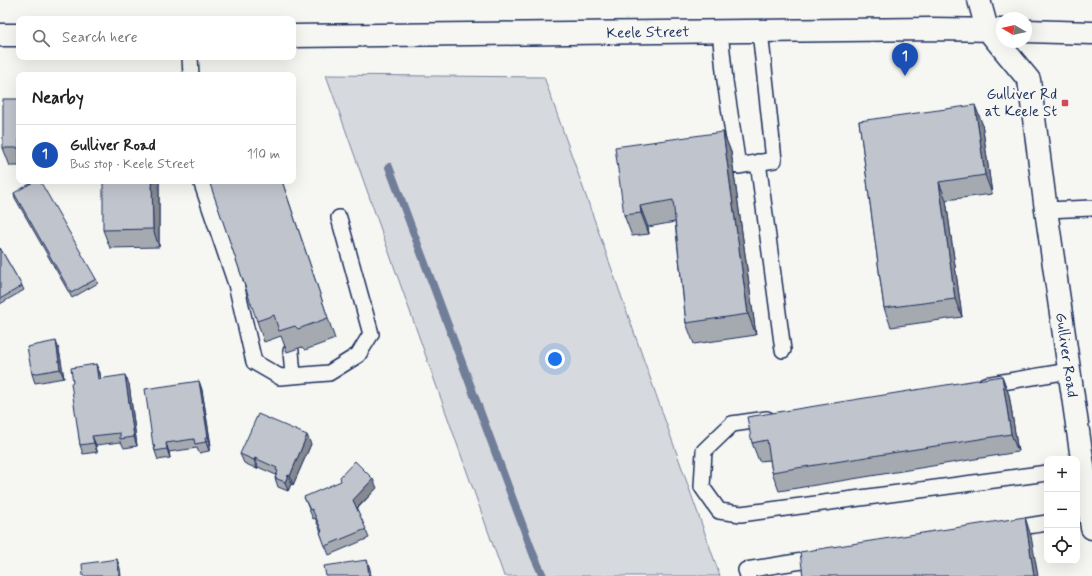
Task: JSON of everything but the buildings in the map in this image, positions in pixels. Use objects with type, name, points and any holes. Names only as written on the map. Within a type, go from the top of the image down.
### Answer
[{"type":"main road","points":[[978,0],[994,30]]},
{"type":"main road","name":"Keele Street","points":[[296,36],[931,29],[994,30]]},
{"type":"main road","name":"Gulliver Road","points":[[994,30],[1029,80],[1069,371],[1079,456]]},
{"type":"main road","points":[[1032,31],[1092,33]]},
{"type":"main road","points":[[0,35],[16,35]]},
{"type":"main road","name":"Gulliver Road","points":[[1080,468],[1086,521]]},
{"type":"lane","points":[[720,31],[727,95],[738,166],[774,160],[760,31]]},
{"type":"lane","points":[[190,60],[191,72]]},
{"type":"lane","points":[[758,162],[783,350]]},
{"type":"lane","points":[[202,184],[236,284],[254,362],[280,377],[329,373],[358,355],[371,334],[339,218]]},
{"type":"lane","points":[[1046,210],[1092,208]]},
{"type":"lane","points":[[291,351],[293,376]]},
{"type":"lane","points":[[971,387],[1069,371]]},
{"type":"lane","points":[[779,418],[732,424],[704,451],[702,487],[720,511],[741,514],[1044,473]]},
{"type":"lane","points":[[993,531],[1044,523]]},
{"type":"lane","points":[[748,576],[746,570],[838,555]]},
{"type":"shaded area","points":[[326,75],[544,77],[720,576],[504,576]]},
{"type":"waterway","points":[[389,167],[534,556],[543,576]]},
{"type":"place","name":"Gulliver Road","points":[[905,76]]},
{"type":"place","name":"Gulliver Rd at Keele St","points":[[1065,103]]}]
